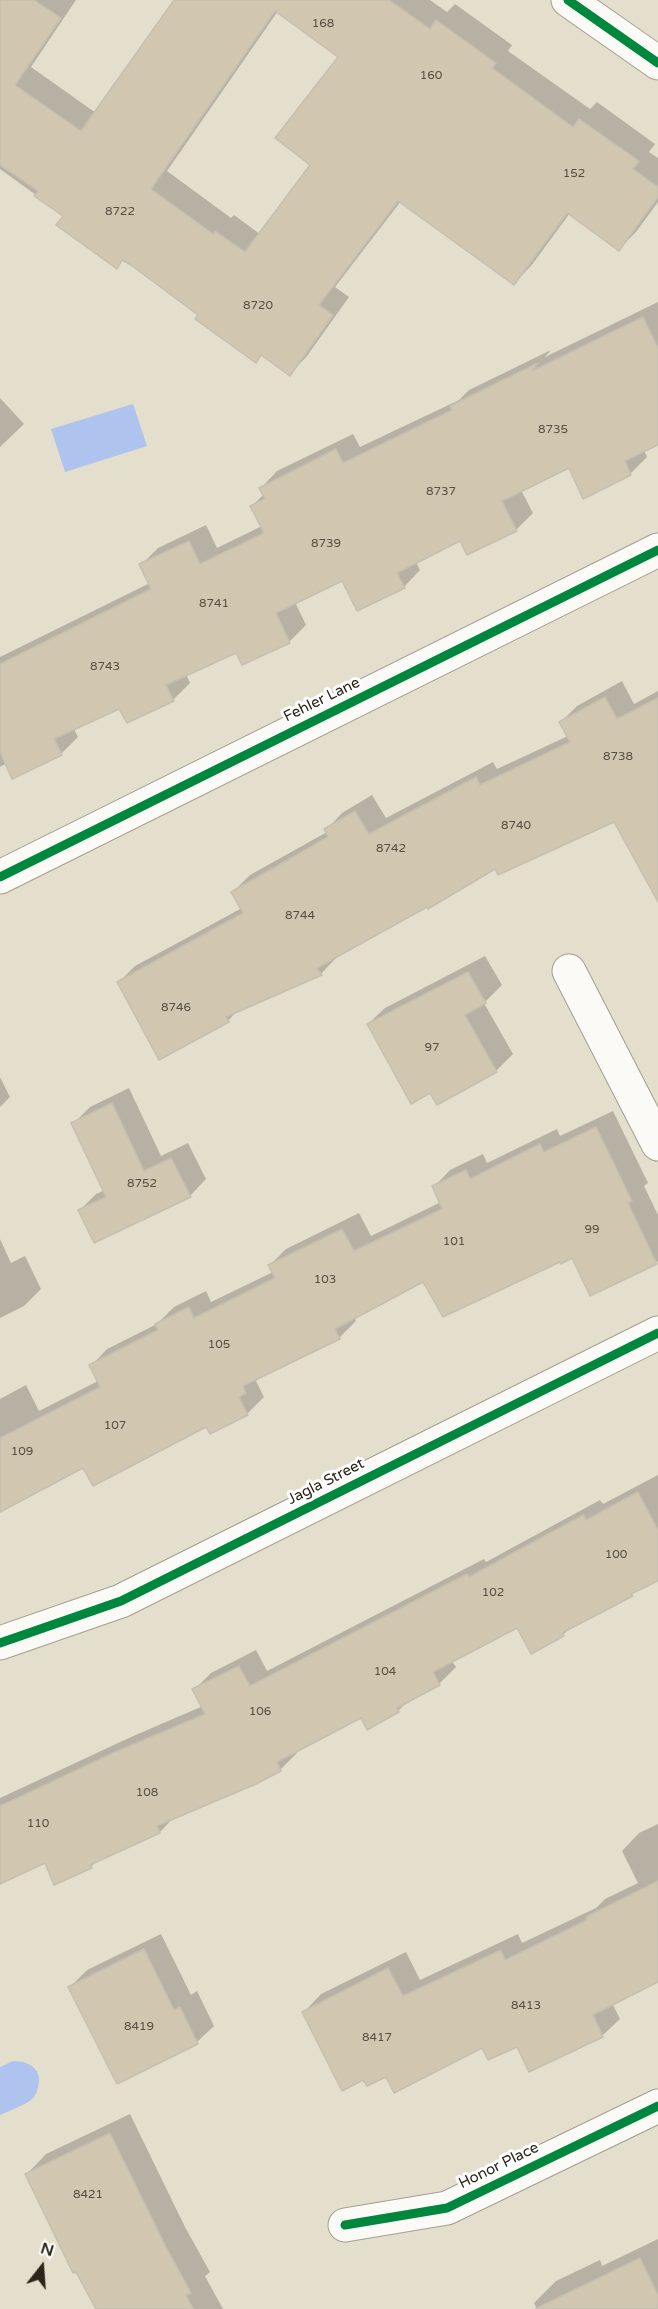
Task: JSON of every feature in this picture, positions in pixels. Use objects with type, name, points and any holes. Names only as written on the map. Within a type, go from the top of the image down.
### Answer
[{"type":"street","points":[[568,0],[658,63]]},
{"type":"street","name":"Fehler Lane","points":[[0,877],[658,550]]},
{"type":"street","points":[[569,970],[658,1144]]},
{"type":"street","name":"Jagla Street","points":[[0,1642],[121,1601],[658,1333]]},
{"type":"street","name":"Honor Place","points":[[345,2225],[447,2208],[658,2106]]},
{"type":"water","points":[[133,404],[147,446],[65,472],[51,429]]},
{"type":"water","points":[[13,2061],[29,2064],[37,2071],[38,2089],[31,2100],[0,2115],[0,2067]]},
{"type":"building","points":[[0,0],[34,0],[61,18],[15,85],[81,131],[174,0],[389,0],[430,29],[436,20],[496,63],[492,68],[573,127],[579,119],[639,161],[633,169],[658,187],[658,197],[619,251],[567,213],[514,285],[398,201],[319,305],[333,315],[290,376],[261,355],[256,363],[195,319],[198,315],[131,265],[122,260],[117,269],[56,225],[63,216],[34,196],[38,191],[0,165]],"holes":[[[275,11],[338,57],[275,138],[310,165],[245,252],[215,231],[213,234],[151,189]]]},
{"type":"building","points":[[643,317],[658,348],[658,445],[625,461],[631,475],[583,499],[569,468],[502,501],[517,531],[467,555],[460,541],[397,573],[405,588],[357,611],[342,581],[276,613],[290,643],[242,665],[236,653],[166,685],[174,701],[127,723],[119,709],[54,739],[62,755],[12,779],[0,752],[0,664],[151,589],[139,564],[189,541],[200,564],[264,533],[250,506],[265,499],[259,488],[336,449],[343,463],[452,410],[450,406],[538,363],[532,371]]},
{"type":"building","points":[[605,697],[617,719],[658,698],[658,902],[614,822],[498,875],[495,869],[428,909],[427,907],[317,968],[322,975],[226,1017],[229,1022],[159,1060],[117,982],[243,913],[231,892],[328,837],[324,829],[355,811],[369,834],[476,777],[480,785],[570,742],[559,722]]},
{"type":"building","points":[[468,972],[486,1003],[465,1015],[497,1072],[437,1105],[430,1093],[411,1104],[367,1024]]},
{"type":"building","points":[[112,1103],[144,1171],[171,1158],[191,1197],[94,1243],[78,1210],[106,1197],[71,1123]]},
{"type":"building","points":[[596,1127],[632,1201],[628,1203],[657,1264],[590,1296],[572,1258],[443,1317],[423,1282],[335,1329],[340,1339],[243,1386],[246,1393],[239,1397],[248,1415],[210,1434],[206,1427],[93,1486],[83,1468],[0,1512],[0,1438],[100,1387],[89,1365],[158,1330],[155,1324],[189,1307],[194,1318],[275,1278],[268,1265],[342,1229],[354,1251],[442,1209],[432,1186],[466,1170],[470,1179],[540,1144],[544,1152]]},
{"type":"building","points":[[638,1492],[658,1530],[658,1581],[562,1633],[564,1636],[531,1654],[517,1628],[433,1672],[440,1685],[397,1708],[399,1712],[367,1730],[361,1718],[277,1762],[281,1771],[157,1826],[160,1833],[90,1865],[92,1868],[54,1885],[45,1863],[0,1884],[0,1806],[113,1753],[205,1714],[192,1689],[239,1666],[250,1686],[467,1574],[469,1577],[583,1515],[586,1520]]},
{"type":"building","points":[[658,1881],[658,1982],[593,2015],[603,2037],[529,2072],[517,2047],[488,2060],[482,2048],[394,2093],[386,2077],[367,2086],[363,2080],[342,2091],[302,2012],[388,1968],[403,1996],[501,1950],[505,1960],[587,1920],[586,1917]]},
{"type":"building","points":[[144,1949],[174,2010],[180,2007],[198,2044],[117,2084],[68,1987]]},
{"type":"building","points":[[110,2133],[191,2293],[186,2295],[193,2309],[96,2309],[76,2272],[73,2273],[25,2174]]},
{"type":"building","points":[[640,2258],[658,2295],[658,2309],[535,2309]]},
{"type":"cycle path","points":[[568,0],[658,63]]},
{"type":"cycle path","points":[[0,877],[658,550]]},
{"type":"cycle path","points":[[0,1643],[121,1601],[658,1333]]},
{"type":"cycle path","points":[[345,2225],[447,2208],[658,2106]]}]
